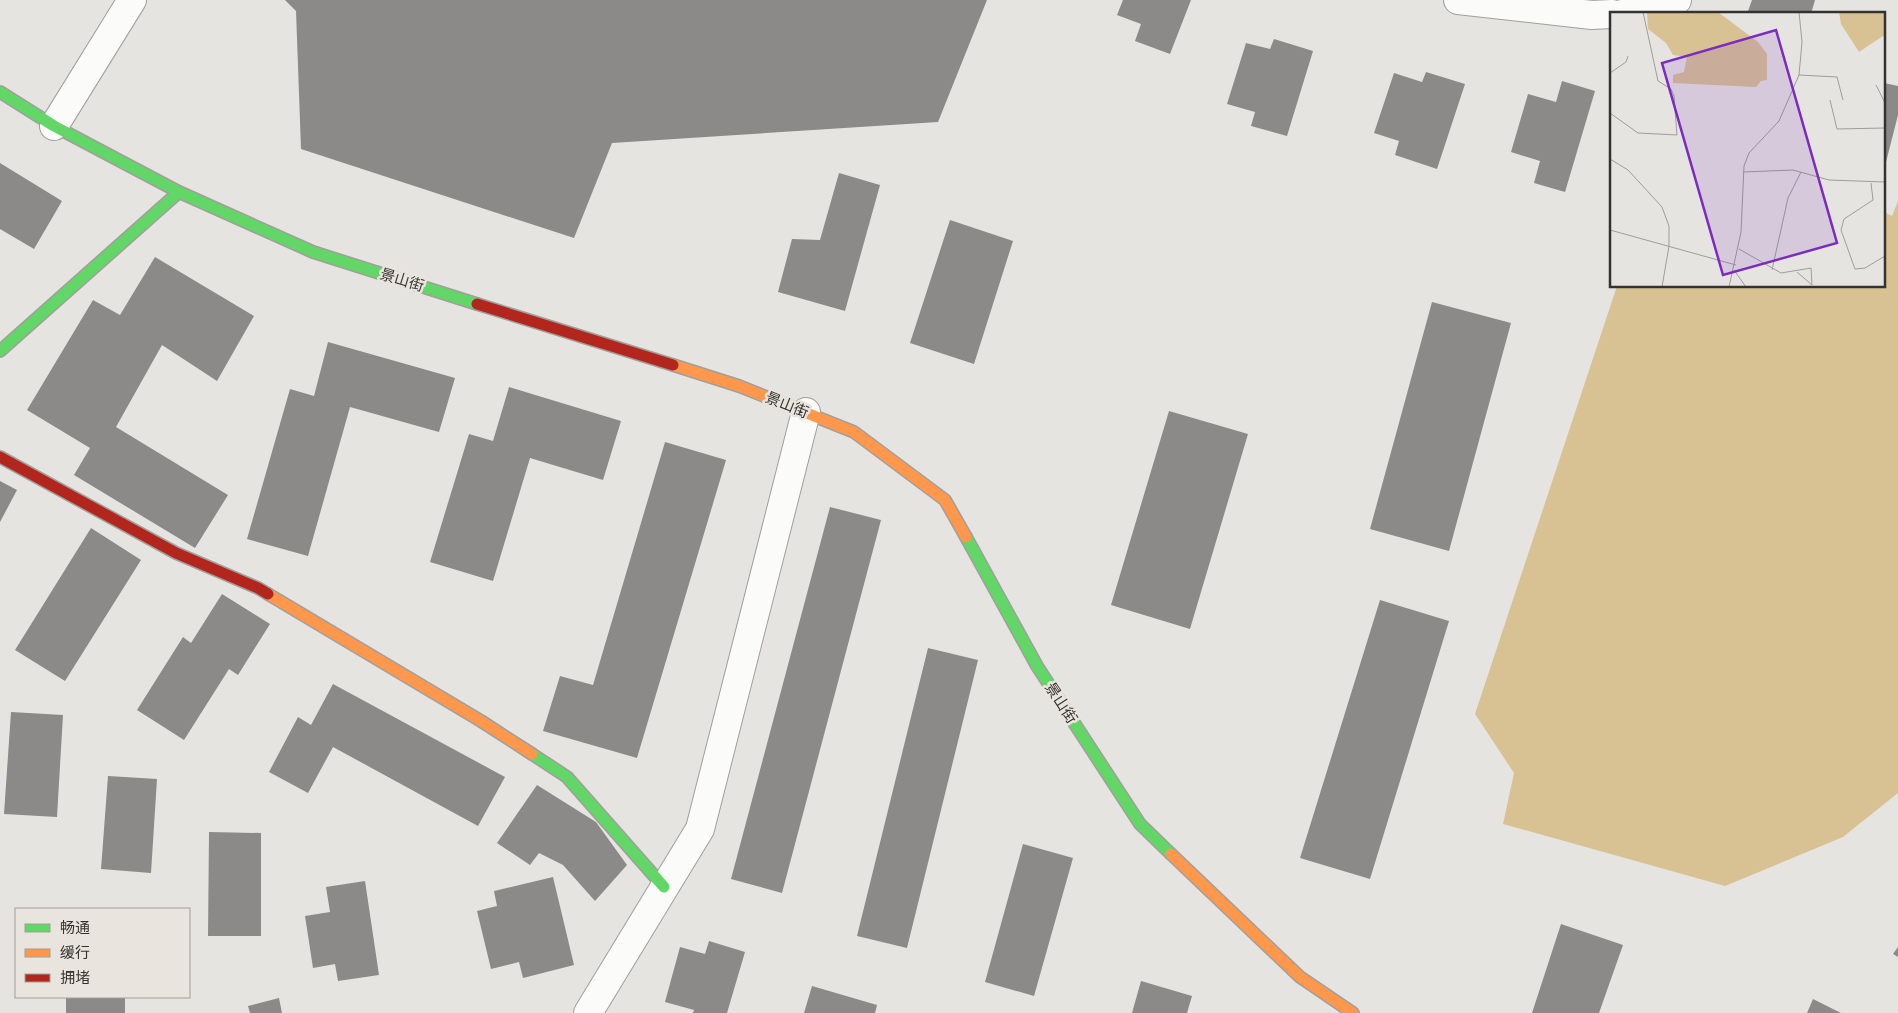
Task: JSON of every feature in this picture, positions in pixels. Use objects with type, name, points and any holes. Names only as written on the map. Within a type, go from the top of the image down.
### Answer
[{"type":"street","points":[[54,126],[132,0]]},
{"type":"street","points":[[1458,0],[1592,16],[1610,14]]},
{"type":"street","points":[[1650,12],[1664,11],[1676,0]]},
{"type":"street","name":"景山街","points":[[5,101],[179,192],[313,252],[739,386],[854,432],[945,500],[1037,666],[1140,824],[1300,977],[1353,1013]]},
{"type":"street","points":[[0,351],[179,192]]},
{"type":"street","points":[[588,1013],[700,829],[806,412]]},
{"type":"street","points":[[0,457],[176,553],[258,588],[481,721],[567,778],[664,887]]},
{"type":"shaded area","points":[[1898,201],[1898,793],[1843,837],[1725,886],[1503,824],[1514,773],[1475,714],[1616,288],[1886,288],[1886,213],[1892,216]]},
{"type":"building","points":[[285,0],[987,0],[938,122],[612,143],[574,238],[301,149],[296,11]]},
{"type":"building","points":[[1123,0],[1191,0],[1170,54],[1135,41],[1141,24],[1117,15]]},
{"type":"building","points":[[1752,0],[1815,0],[1812,12],[1748,12]]},
{"type":"building","points":[[1274,39],[1313,51],[1287,136],[1251,126],[1255,112],[1227,104],[1246,43],[1270,49]]},
{"type":"building","points":[[1426,72],[1465,84],[1437,169],[1395,155],[1399,141],[1374,133],[1394,73],[1422,82]]},
{"type":"building","points":[[1562,81],[1595,91],[1565,192],[1534,183],[1540,161],[1511,152],[1528,94],[1556,102]]},
{"type":"building","points":[[1886,83],[1898,86],[1898,115],[1886,162]]},
{"type":"building","points":[[0,163],[62,201],[34,249],[0,229]]},
{"type":"building","points":[[839,173],[880,185],[845,311],[778,292],[792,239],[820,240]]},
{"type":"building","points":[[950,220],[1013,241],[974,364],[910,343]]},
{"type":"building","points":[[155,257],[254,316],[217,381],[162,345],[116,427],[228,495],[195,548],[74,475],[90,448],[27,410],[93,300],[120,315]]},
{"type":"building","points":[[1432,302],[1511,323],[1449,551],[1370,529]]},
{"type":"building","points":[[328,342],[455,378],[439,432],[350,407],[308,556],[247,539],[290,389],[314,396]]},
{"type":"building","points":[[509,387],[621,421],[603,480],[530,458],[493,581],[430,562],[469,434],[493,441]]},
{"type":"building","points":[[1169,411],[1248,434],[1190,629],[1111,605]]},
{"type":"building","points":[[665,442],[726,460],[637,758],[543,731],[560,676],[593,685]]},
{"type":"building","points":[[0,481],[17,490],[0,522]]},
{"type":"building","points":[[830,507],[881,520],[782,893],[731,879]]},
{"type":"building","points":[[91,528],[141,560],[65,681],[15,650]]},
{"type":"building","points":[[222,594],[270,624],[238,675],[229,669],[184,740],[137,710],[183,637],[191,643]]},
{"type":"building","points":[[1380,600],[1449,621],[1370,879],[1300,858]]},
{"type":"building","points":[[928,648],[978,660],[907,948],[857,936]]},
{"type":"building","points":[[333,684],[505,777],[478,826],[333,747],[308,793],[269,772],[298,717],[311,725]]},
{"type":"building","points":[[11,712],[63,715],[57,817],[4,814]]},
{"type":"building","points":[[108,776],[157,779],[151,873],[101,869]]},
{"type":"building","points":[[537,785],[596,822],[627,865],[595,901],[563,865],[539,853],[530,865],[497,843]]},
{"type":"building","points":[[209,832],[261,833],[261,936],[208,936]]},
{"type":"building","points":[[1023,844],[1073,858],[1034,996],[985,982]]},
{"type":"building","points":[[553,877],[574,965],[523,978],[519,962],[491,969],[477,911],[497,906],[494,891]]},
{"type":"building","points":[[365,881],[379,975],[338,981],[335,964],[313,968],[305,916],[330,912],[326,887]]},
{"type":"building","points":[[1561,924],[1623,945],[1599,1013],[1532,1013]]},
{"type":"building","points":[[709,941],[745,952],[727,1013],[693,1013],[694,1010],[665,1002],[680,947],[705,954]]},
{"type":"building","points":[[1898,947],[1898,957],[1893,954]]},
{"type":"building","points":[[1141,981],[1192,996],[1187,1013],[1132,1013]]},
{"type":"building","points":[[812,986],[877,1005],[875,1013],[804,1013]]},
{"type":"building","points":[[66,998],[125,998],[125,1013],[66,1013]]},
{"type":"building","points":[[279,998],[282,1013],[250,1013],[248,1006]]},
{"type":"building","points":[[1813,999],[1841,1013],[1807,1013]]},
{"type":"traffic: fast","points":[[0,92],[54,126],[179,192],[313,252],[477,304]]},
{"type":"traffic: fast","points":[[0,351],[179,192]]},
{"type":"traffic: fast","points":[[966,537],[1037,666],[1140,824],[1171,854]]},
{"type":"traffic: fast","points":[[532,754],[567,777],[664,887]]},
{"type":"traffic: slow","points":[[673,365],[739,386],[854,432],[945,500],[966,537]]},
{"type":"traffic: slow","points":[[268,594],[481,721],[532,754]]},
{"type":"traffic: slow","points":[[1171,854],[1300,977],[1353,1013]]},
{"type":"traffic: jam","points":[[477,304],[673,365]]},
{"type":"traffic: jam","points":[[0,457],[176,553],[268,594]]}]
